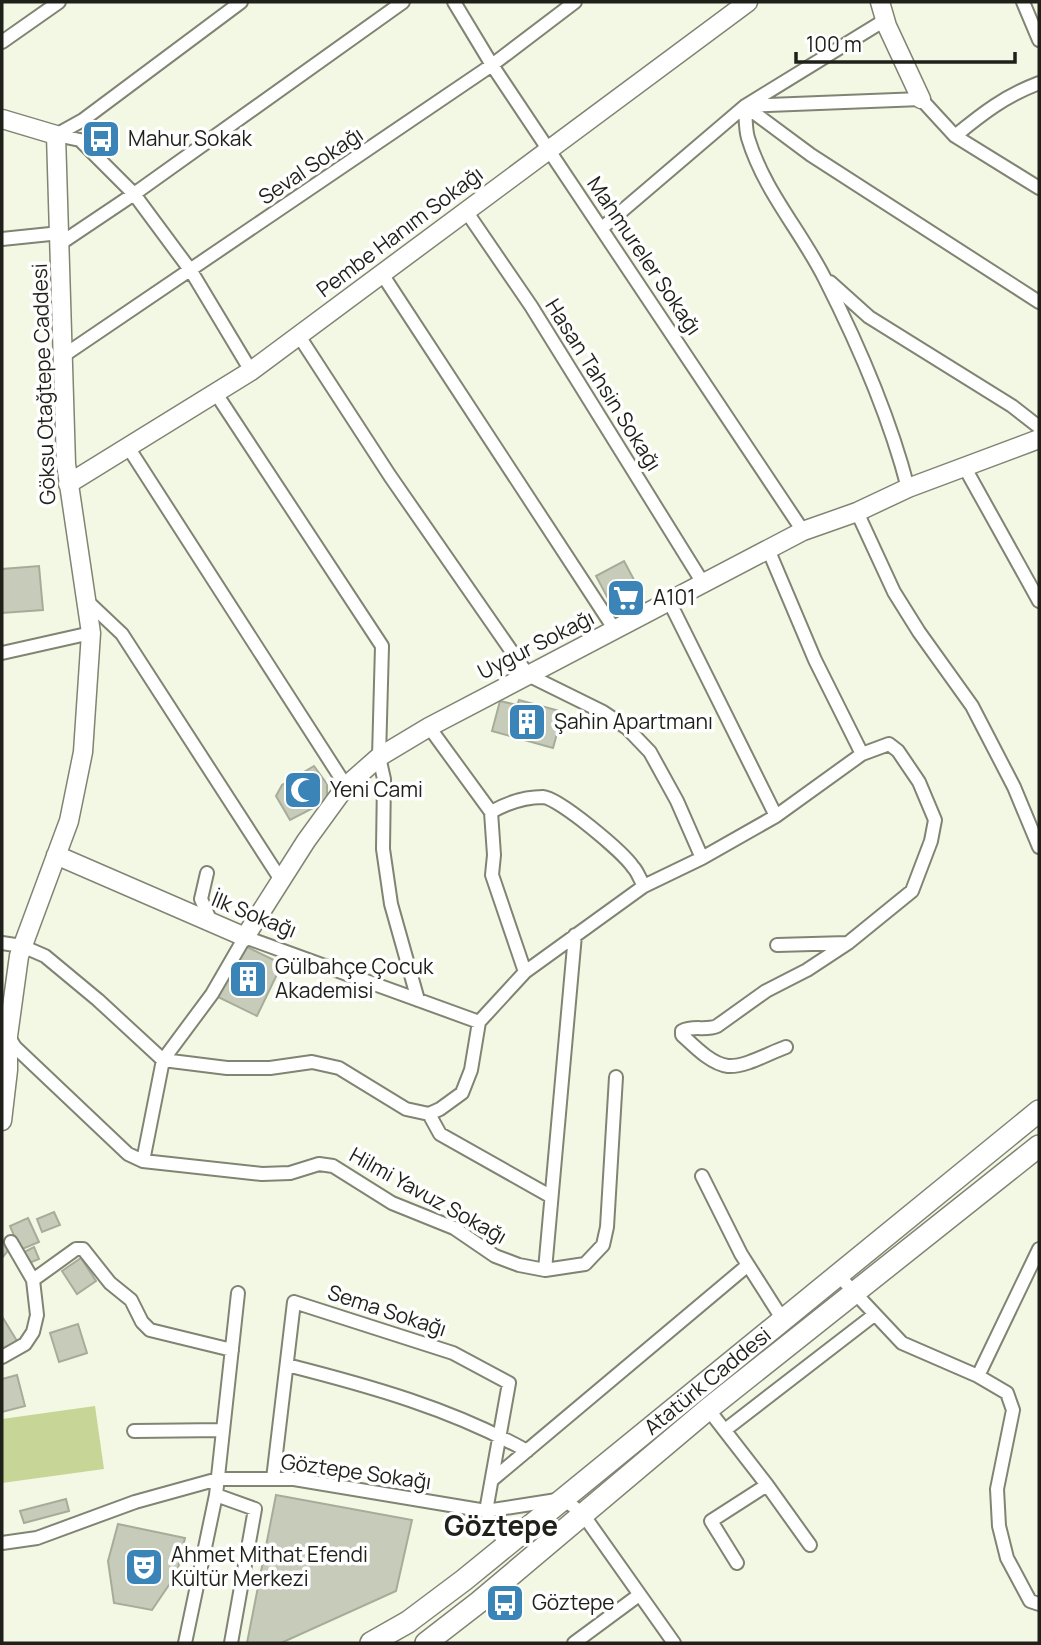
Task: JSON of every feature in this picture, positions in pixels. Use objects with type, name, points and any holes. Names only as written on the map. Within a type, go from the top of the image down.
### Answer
[{"type":"main road","name":"Atatürk Caddesi","points":[[371,1643],[408,1622],[464,1580],[1039,1111]]},
{"type":"main road","name":"Atatürk Caddesi","points":[[426,1643],[479,1602],[708,1409],[1039,1146]]},
{"type":"street","points":[[2,42],[59,2]]},
{"type":"street","points":[[56,135],[83,120],[242,2]]},
{"type":"street","points":[[2,239],[60,238],[134,194],[403,2]]},
{"type":"street","name":"Mahmureler Sokağı","points":[[454,2],[492,65],[803,531]]},
{"type":"street","name":"Seval Sokağı","points":[[63,356],[492,65],[575,2]]},
{"type":"street","name":"Pembe Hanım Sokağı","points":[[68,484],[251,371],[748,2]]},
{"type":"street","points":[[880,2],[885,20],[921,99],[955,136],[1039,188]]},
{"type":"street","points":[[1023,2],[1039,40]]},
{"type":"street","points":[[602,228],[745,106],[885,20]]},
{"type":"street","points":[[955,136],[999,101],[1039,83]]},
{"type":"street","points":[[745,106],[921,99]]},
{"type":"street","points":[[745,106],[747,136],[767,184],[824,276],[864,359],[908,488]]},
{"type":"street","points":[[745,106],[811,155],[1039,302]]},
{"type":"street","points":[[2,119],[80,140],[134,194],[191,271],[251,371]]},
{"type":"street","name":"Göksu Otağtepe Caddesi","points":[[2,1121],[8,1036],[19,956],[69,821],[83,752],[91,633],[66,464],[56,135]]},
{"type":"street","name":"Hasan Tahsin Sokağı","points":[[466,211],[531,306],[704,583]]},
{"type":"street","points":[[382,274],[615,630]]},
{"type":"street","points":[[824,276],[869,317],[1012,406],[1039,427]]},
{"type":"street","points":[[299,335],[390,476],[528,675],[603,712],[627,728],[650,752],[677,801],[702,858]]},
{"type":"street","points":[[215,392],[382,646],[379,757],[384,779],[383,849],[391,904],[418,1000]]},
{"type":"street","name":"Uygur Sokağı","points":[[245,937],[306,841],[346,786],[379,757],[429,727],[803,531],[1039,439]]},
{"type":"street","points":[[128,447],[346,786]]},
{"type":"street","points":[[965,468],[1039,601]]},
{"type":"street","points":[[857,512],[894,592],[972,706],[1014,787],[1039,847]]},
{"type":"street","points":[[768,550],[815,660],[862,754]]},
{"type":"street","points":[[86,600],[122,635],[281,880]]},
{"type":"street","points":[[669,601],[776,816]]},
{"type":"street","points":[[2,653],[91,633]]},
{"type":"street","points":[[429,727],[491,812],[494,855],[492,875],[525,972]]},
{"type":"street","points":[[2,943],[22,946],[45,956],[163,1059],[227,1068],[271,1068],[312,1062],[339,1068],[406,1109],[429,1114],[462,1093],[471,1070],[479,1022],[525,972],[643,886],[702,858],[776,816],[862,754],[889,744],[898,751],[919,782],[935,820],[931,841],[912,891],[848,943],[807,970],[766,991],[717,1026],[688,1028],[682,1031],[682,1035],[710,1058],[727,1066],[786,1047]]},
{"type":"street","points":[[491,812],[519,800],[546,797],[560,804],[621,853],[634,867],[643,886]]},
{"type":"street","name":"İlk Sokağı","points":[[56,855],[245,937],[479,1022]]},
{"type":"street","points":[[207,873],[201,899],[211,922]]},
{"type":"street","points":[[545,1270],[575,935]]},
{"type":"street","points":[[143,1161],[163,1059],[212,994],[245,937]]},
{"type":"street","points":[[777,945],[848,943]]},
{"type":"street","name":"Hilmi Yavuz Sokağı","points":[[8,1036],[15,1047],[128,1154],[143,1161],[262,1174],[290,1173],[319,1164],[333,1166],[392,1203],[454,1228],[495,1255],[519,1265],[545,1270],[585,1264],[603,1245],[607,1227],[616,1077]]},
{"type":"street","points":[[429,1114],[440,1134],[550,1196]]},
{"type":"street","points":[[702,1176],[748,1265],[783,1320]]},
{"type":"street","points":[[2,1357],[25,1344],[33,1332],[37,1315],[33,1280],[11,1242]]},
{"type":"street","points":[[33,1280],[76,1250],[83,1249],[110,1283],[131,1300],[142,1322],[150,1330],[232,1350]]},
{"type":"street","points":[[978,1376],[1038,1252]]},
{"type":"street","points":[[492,1480],[748,1265]]},
{"type":"street","points":[[839,1276],[902,1343],[978,1376],[1007,1394],[1013,1410],[998,1489],[999,1526],[1007,1558],[1030,1601],[1039,1604]]},
{"type":"street","points":[[186,1643],[216,1496],[238,1293]]},
{"type":"street","name":"Sema Sokağı","points":[[273,1479],[294,1302],[453,1353],[509,1382],[486,1511]]},
{"type":"street","points":[[724,1430],[874,1315]]},
{"type":"street","points":[[287,1364],[421,1402],[499,1435],[527,1451]]},
{"type":"street","points":[[708,1409],[810,1545]]},
{"type":"street","points":[[134,1431],[223,1430]]},
{"type":"street","name":"Göztepe Sokağı","points":[[2,1543],[37,1538],[135,1502],[218,1479],[294,1479],[486,1511],[563,1499]]},
{"type":"street","points":[[737,1563],[711,1521],[767,1485]]},
{"type":"street","points":[[216,1496],[256,1509],[231,1643]]},
{"type":"street","points":[[563,1499],[582,1513],[674,1643]]},
{"type":"street","points":[[486,1511],[506,1545]]},
{"type":"street","points":[[574,1643],[639,1595]]},
{"type":"green space","points":[[95,1406],[104,1469],[2,1483],[2,1419]]},
{"type":"building","points":[[624,561],[641,593],[613,608],[596,576]]},
{"type":"building","points":[[39,566],[43,610],[2,613],[2,569]]},
{"type":"building","name":"Şahin Apartmanı","points":[[519,700],[563,712],[553,748],[492,731],[500,701],[517,705]]},
{"type":"building","name":"Yeni Cami","points":[[314,766],[327,784],[327,801],[290,820],[276,796],[282,785]]},
{"type":"building","name":"Gülbahçe Çocuk Akademisi","points":[[241,944],[282,964],[257,1016],[212,994]]},
{"type":"building","points":[[54,1212],[60,1225],[42,1232],[37,1219]]},
{"type":"building","points":[[28,1218],[39,1242],[20,1250],[10,1226]]},
{"type":"building","points":[[2,1239],[11,1247],[2,1258]]},
{"type":"building","points":[[34,1247],[39,1259],[27,1264],[22,1253]]},
{"type":"building","points":[[81,1258],[96,1281],[77,1294],[62,1271]]},
{"type":"building","points":[[2,1319],[17,1341],[2,1351]]},
{"type":"building","points":[[78,1324],[87,1353],[59,1362],[50,1333]]},
{"type":"building","points":[[17,1375],[25,1406],[2,1412],[2,1379]]},
{"type":"building","points":[[276,1495],[412,1520],[396,1591],[281,1643],[247,1643]]},
{"type":"building","points":[[66,1499],[69,1511],[24,1523],[20,1511]]},
{"type":"building","name":"Ahmet Mithat Efendi Kültür Merkezi","points":[[118,1524],[185,1538],[177,1573],[152,1610],[114,1603],[108,1561]]},
{"type":"place","name":"Mahur Sokak","points":[[101,139]]},
{"type":"place","name":"A101","points":[[626,598]]},
{"type":"place","name":"Şahin Apartmanı","points":[[527,722]]},
{"type":"place","name":"Yeni Cami","points":[[303,790]]},
{"type":"place","name":"Gülbahçe Çocuk Akademisi","points":[[248,979]]},
{"type":"place","name":"Ahmet Mithat Efendi Kültür Merkezi","points":[[144,1567]]},
{"type":"place","name":"Göztepe","points":[[505,1603]]},
{"type":"district","name":"Göztepe","points":[[501,1526]]}]
